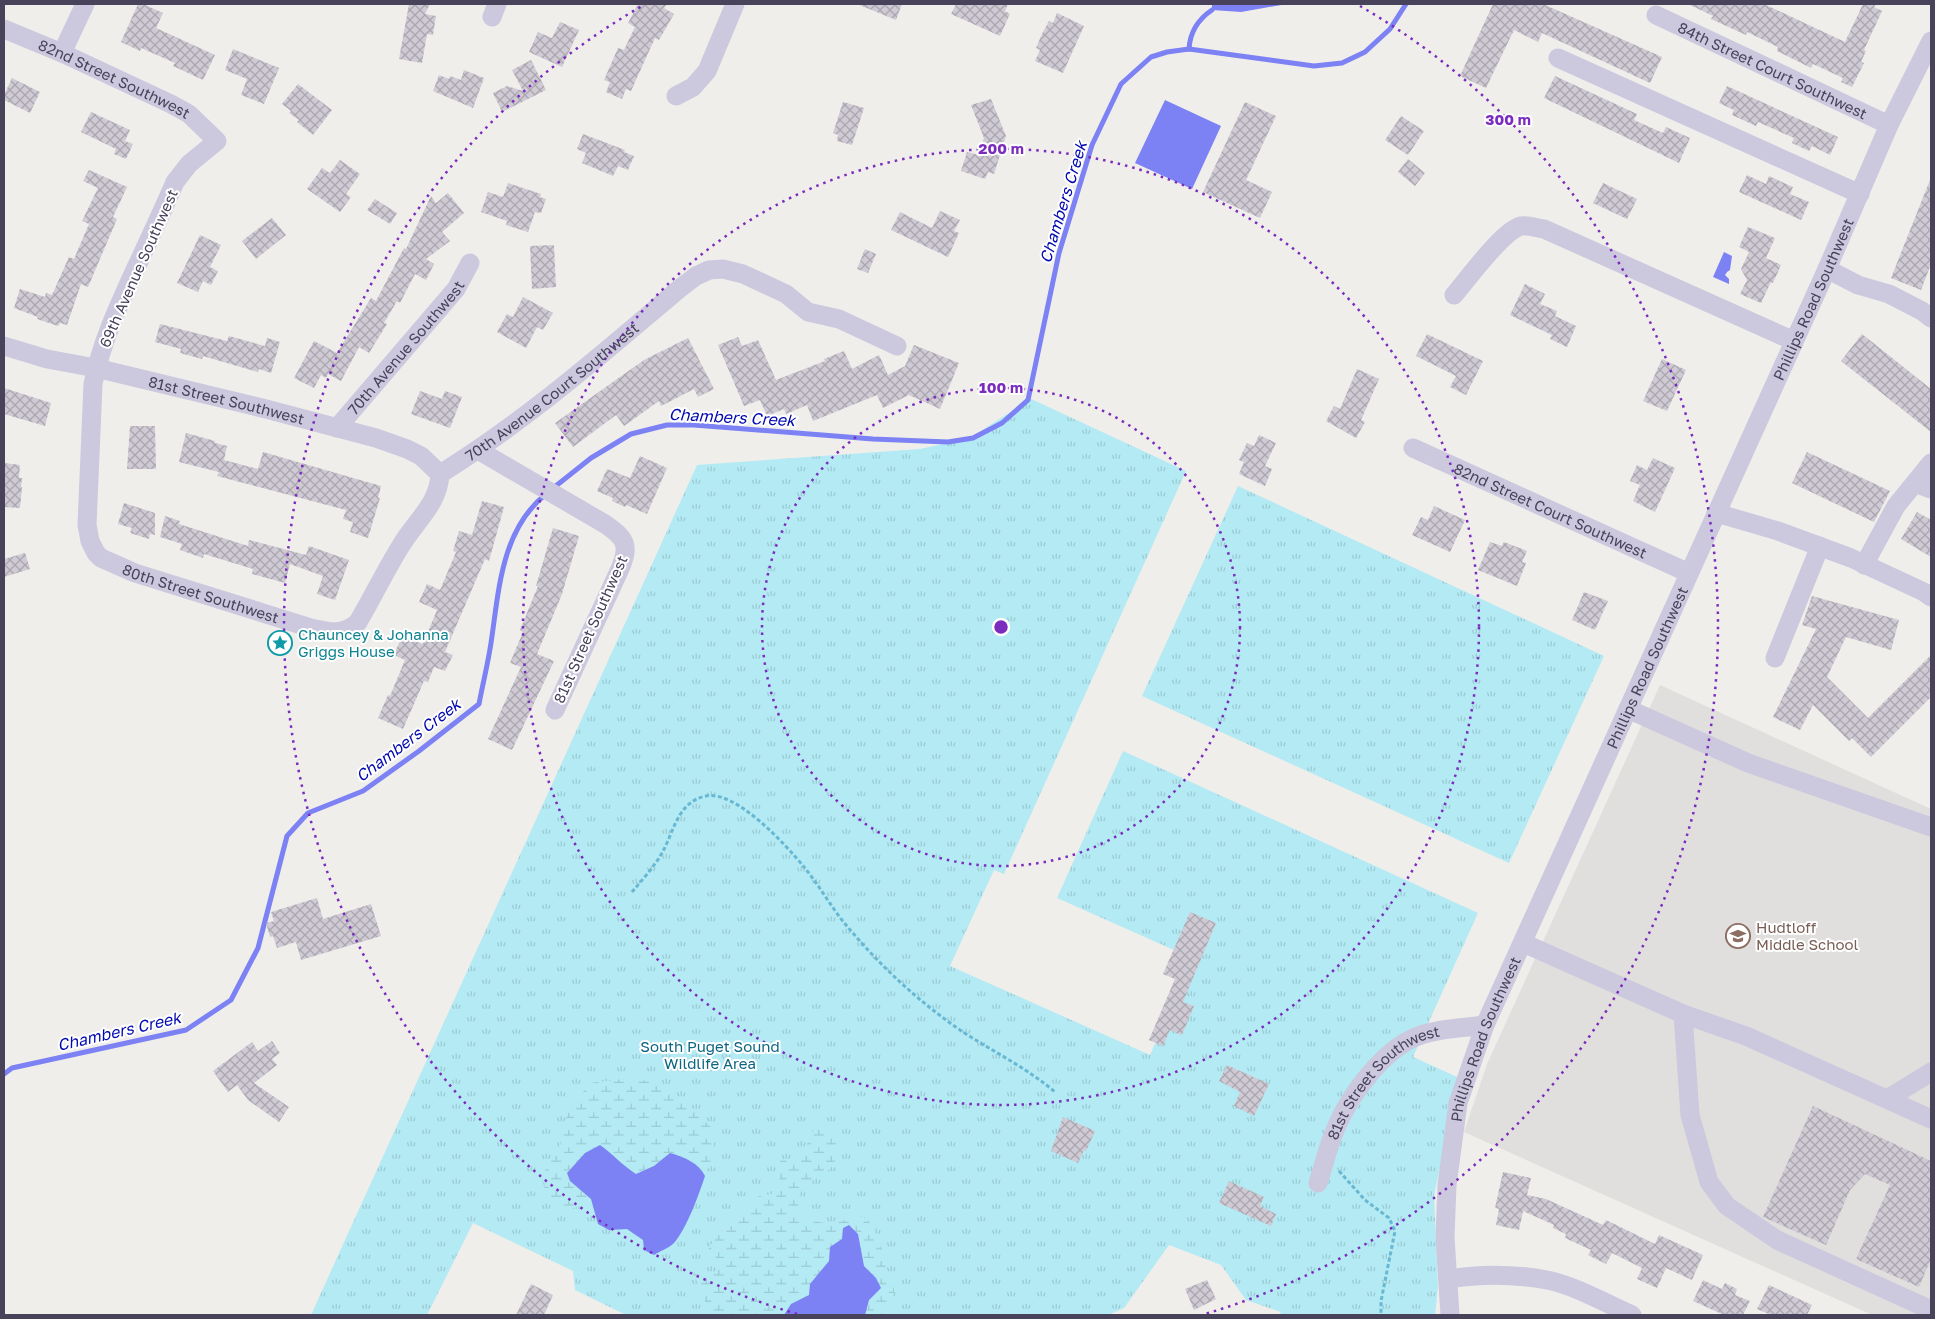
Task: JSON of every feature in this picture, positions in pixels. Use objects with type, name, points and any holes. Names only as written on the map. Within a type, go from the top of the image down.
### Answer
[{"type":"street","points":[[62,53],[85,4]]},
{"type":"street","points":[[676,96],[693,87],[707,72],[735,4]]},
{"type":"street","name":"84th Street Court Southwest","points":[[1656,15],[1889,125]]},
{"type":"street","name":"82nd Street Southwest","points":[[4,29],[62,53],[189,114],[216,141]]},
{"type":"street","name":"Phillips Road Southwest","points":[[1450,1315],[1445,1237],[1446,1207],[1458,1103],[1485,1025],[1827,268],[1889,125],[1931,41]]},
{"type":"street","points":[[1558,58],[1860,194]]},
{"type":"street","name":"69th Avenue Southwest","points":[[100,558],[90,541],[87,525],[93,384],[96,368],[105,338],[175,182],[195,158],[216,141]]},
{"type":"street","points":[[1454,295],[1502,238],[1521,226],[1532,227],[1552,233],[1794,341]]},
{"type":"street","name":"70th Avenue Southwest","points":[[337,428],[456,289],[470,263]]},
{"type":"street","points":[[1827,268],[1858,285],[1889,294],[1931,316]]},
{"type":"street","name":"70th Avenue Court Southwest","points":[[440,474],[520,421],[579,374],[679,289],[696,276],[710,270],[723,269],[742,274],[786,294],[808,312],[839,320],[897,346]]},
{"type":"street","name":"81st Street Southwest","points":[[4,346],[47,359],[96,368],[337,428],[407,449],[421,456],[440,474]]},
{"type":"street","name":"82nd Street Court Southwest","points":[[1413,448],[1689,573]]},
{"type":"street","name":"81st Street Southwest","points":[[478,450],[605,524],[623,539],[626,546],[625,557],[555,710]]},
{"type":"street","points":[[1864,565],[1896,506],[1923,486],[1931,463]]},
{"type":"street","name":"80th Street Southwest","points":[[100,558],[135,573],[311,628],[341,632],[354,627],[358,622],[402,544],[436,496],[440,474]]},
{"type":"street","points":[[1716,512],[1778,531],[1851,558],[1931,597]]},
{"type":"street","points":[[1775,658],[1820,546]]},
{"type":"street","points":[[1628,709],[1748,762],[1931,827]]},
{"type":"street","points":[[1523,943],[1683,1014],[1739,1032],[1931,1119]]},
{"type":"street","points":[[1683,1014],[1690,1115],[1709,1182],[1727,1206],[1777,1240],[1931,1310]]},
{"type":"street","name":"81st Street Southwest","points":[[1318,1183],[1336,1128],[1360,1085],[1387,1055],[1408,1040],[1423,1034],[1485,1025]]},
{"type":"street","points":[[1887,1098],[1931,1072]]},
{"type":"street","points":[[1448,1279],[1472,1275],[1548,1281],[1580,1292],[1632,1315]]},
{"type":"path","points":[[632,892],[662,853],[675,822],[686,806],[698,798],[715,795],[732,802],[759,822],[790,851],[804,867],[845,924],[877,960],[921,1001],[967,1034],[1041,1080],[1055,1092]]},
{"type":"path","points":[[1326,1157],[1366,1200],[1389,1218],[1395,1230],[1381,1301],[1381,1315]]},
{"type":"shaded area","points":[[1212,4],[1287,4],[1241,12],[1212,10]]},
{"type":"shaded area","points":[[1165,100],[1221,126],[1192,189],[1135,163]]},
{"type":"shaded area","points":[[1724,252],[1732,256],[1730,270],[1725,275],[1729,279],[1729,284],[1713,277]]},
{"type":"shaded area","name":"Hudtloff Middle School","points":[[1660,685],[1931,809],[1931,1315],[1872,1315],[1464,1132],[1487,1064]]},
{"type":"shaded area","points":[[600,1145],[636,1174],[654,1166],[670,1153],[691,1161],[702,1171],[705,1176],[692,1211],[679,1237],[672,1245],[654,1255],[644,1250],[643,1240],[627,1229],[609,1230],[598,1224],[591,1199],[570,1181],[567,1173],[585,1153]]},
{"type":"shaded area","points":[[849,1225],[858,1234],[864,1266],[876,1278],[881,1288],[869,1300],[865,1315],[784,1315],[791,1304],[809,1295],[810,1284],[829,1261],[830,1247],[842,1239],[843,1228]]},
{"type":"green space","name":"South Puget Sound Wildlife Area","points":[[1027,397],[1186,471],[1004,874],[994,870],[950,966],[1150,1055],[1192,958],[1057,898],[1123,751],[1478,913],[1413,1057],[1466,1081],[1450,1120],[1434,1195],[1438,1287],[1435,1315],[1279,1315],[1281,1312],[1246,1300],[1221,1265],[1169,1245],[1124,1308],[1108,1315],[626,1315],[575,1290],[573,1271],[473,1223],[427,1315],[311,1315],[697,465],[920,449],[970,438],[1015,409]]},
{"type":"green space","points":[[1238,486],[1604,656],[1509,863],[1142,696]]},
{"type":"green space","points":[[631,1078],[657,1083],[689,1106],[713,1129],[714,1151],[705,1176],[701,1167],[670,1153],[654,1166],[636,1174],[623,1166],[615,1156],[585,1153],[567,1173],[570,1181],[591,1199],[581,1206],[569,1209],[547,1195],[541,1177],[560,1145],[565,1120],[572,1106],[590,1083]]},
{"type":"green space","points":[[814,1128],[825,1130],[837,1140],[838,1154],[827,1172],[812,1181],[801,1192],[798,1202],[799,1215],[822,1223],[835,1223],[857,1215],[867,1219],[873,1227],[884,1254],[886,1272],[894,1281],[894,1294],[887,1307],[886,1315],[714,1315],[708,1307],[693,1274],[696,1270],[710,1276],[716,1271],[717,1259],[708,1248],[722,1231],[759,1196],[772,1194],[780,1178],[780,1161],[799,1154],[809,1141]]},
{"type":"building","points":[[138,4],[143,4],[163,13],[156,28],[215,55],[203,80],[173,66],[175,63],[141,48],[140,51],[121,42]]},
{"type":"building","points":[[409,4],[430,4],[425,14],[436,16],[433,35],[427,34],[422,63],[399,59]]},
{"type":"building","points":[[638,4],[667,4],[664,8],[674,14],[659,40],[655,38],[631,91],[626,89],[622,99],[606,92],[610,82],[604,80],[618,48],[624,50],[635,27],[628,23]]},
{"type":"building","points":[[857,4],[902,4],[896,20]]},
{"type":"building","points":[[956,4],[1008,4],[1005,11],[1010,14],[1000,36],[951,14]]},
{"type":"building","points":[[1493,4],[1543,4],[1662,57],[1650,83],[1542,33],[1538,42],[1514,30],[1486,88],[1460,76]]},
{"type":"building","points":[[1688,4],[1764,4],[1845,42],[1863,4],[1876,4],[1874,7],[1882,11],[1864,50],[1866,51],[1861,62],[1864,63],[1852,87],[1841,82],[1843,78],[1813,64],[1811,68],[1777,51],[1778,47],[1747,32],[1746,35],[1711,19],[1713,16]]},
{"type":"building","points":[[1057,13],[1084,26],[1063,73],[1035,61],[1040,50],[1036,48],[1042,34],[1049,21],[1053,23]]},
{"type":"building","points":[[560,22],[579,30],[562,67],[529,52],[538,32],[552,38]]},
{"type":"building","points":[[233,49],[279,68],[264,104],[241,95],[247,79],[225,70]]},
{"type":"building","points":[[531,60],[546,90],[502,112],[493,93],[507,86],[523,91],[512,70]]},
{"type":"building","points":[[464,70],[484,78],[473,108],[433,91],[439,75],[449,79],[450,76],[461,80]]},
{"type":"building","points":[[1555,76],[1637,114],[1634,120],[1663,133],[1666,127],[1690,138],[1679,163],[1544,98]]},
{"type":"building","points":[[12,78],[40,92],[30,113],[4,100],[4,95]]},
{"type":"building","points":[[298,84],[332,110],[313,135],[297,122],[299,120],[289,113],[291,111],[282,104]]},
{"type":"building","points":[[1727,86],[1838,137],[1830,155],[1812,146],[1809,151],[1792,143],[1794,138],[1758,122],[1756,126],[1732,115],[1734,110],[1719,103]]},
{"type":"building","points":[[991,99],[1006,136],[994,174],[988,172],[985,179],[961,171],[967,152],[978,155],[984,138],[971,105]]},
{"type":"building","points":[[843,102],[864,108],[852,145],[837,141],[838,135],[833,133]]},
{"type":"building","points":[[1245,102],[1276,116],[1246,180],[1272,192],[1260,218],[1203,192]]},
{"type":"building","points":[[91,112],[130,130],[125,141],[133,144],[126,159],[114,154],[116,149],[81,132]]},
{"type":"building","points":[[1401,116],[1424,131],[1408,155],[1385,140]]},
{"type":"building","points":[[583,134],[625,150],[624,152],[634,156],[628,170],[618,166],[613,176],[582,163],[586,153],[577,149]]},
{"type":"building","points":[[1408,159],[1425,173],[1415,186],[1398,172]]},
{"type":"building","points":[[340,160],[360,174],[346,194],[351,197],[340,212],[307,189],[322,168],[330,173]]},
{"type":"building","points":[[89,170],[127,187],[113,217],[117,219],[88,287],[81,284],[67,325],[60,323],[58,326],[14,308],[20,289],[45,297],[46,293],[52,295],[69,257],[74,259],[89,224],[82,221],[98,188],[83,181]]},
{"type":"building","points":[[1747,175],[1766,184],[1769,176],[1793,187],[1790,194],[1809,202],[1801,220],[1739,192]]},
{"type":"building","points":[[1930,180],[1931,264],[1921,290],[1891,278]]},
{"type":"building","points":[[508,183],[541,194],[540,197],[546,199],[541,213],[535,212],[528,232],[506,225],[507,221],[481,212],[488,192],[503,197]]},
{"type":"building","points":[[1603,183],[1637,199],[1627,219],[1593,203]]},
{"type":"building","points":[[448,193],[464,213],[442,232],[450,241],[426,259],[434,264],[426,280],[415,274],[400,303],[397,301],[384,323],[387,324],[369,353],[359,347],[341,381],[328,374],[326,378],[321,375],[314,388],[294,378],[314,341],[337,353],[371,298],[376,301],[404,248],[406,249],[431,196],[436,203]]},
{"type":"building","points":[[375,199],[397,213],[390,224],[367,210]]},
{"type":"building","points":[[940,211],[960,220],[954,231],[959,233],[948,257],[891,230],[900,212],[932,228]]},
{"type":"building","points":[[272,218],[286,235],[256,259],[242,241]]},
{"type":"building","points":[[1748,227],[1775,238],[1766,258],[1781,265],[1761,303],[1740,294],[1747,280],[1741,269],[1749,252],[1739,247]]},
{"type":"building","points":[[200,235],[221,245],[210,267],[218,271],[211,285],[203,281],[198,292],[177,283]]},
{"type":"building","points":[[554,245],[556,287],[532,289],[530,246]]},
{"type":"building","points":[[865,249],[876,254],[868,273],[857,269]]},
{"type":"building","points":[[1525,284],[1545,294],[1540,304],[1557,311],[1555,316],[1576,326],[1567,347],[1550,339],[1552,335],[1510,315]]},
{"type":"building","points":[[523,297],[553,313],[543,330],[537,327],[526,348],[497,332],[507,314],[513,317]]},
{"type":"building","points":[[160,324],[227,341],[229,336],[265,346],[267,338],[280,342],[271,373],[259,369],[258,372],[203,356],[202,359],[180,353],[181,349],[155,342]]},
{"type":"building","points":[[1427,334],[1483,361],[1466,395],[1450,387],[1456,376],[1416,356]]},
{"type":"building","points":[[1862,334],[1931,389],[1931,432],[1841,361]]},
{"type":"building","points":[[738,337],[742,346],[758,340],[776,380],[825,361],[824,359],[844,351],[852,369],[879,355],[888,375],[905,366],[914,345],[959,363],[940,409],[909,395],[883,408],[877,395],[813,421],[807,405],[786,414],[784,409],[767,416],[760,400],[744,406],[718,345]]},
{"type":"building","points":[[688,338],[714,389],[698,397],[694,389],[661,406],[659,401],[624,426],[616,415],[573,447],[555,423],[644,360]]},
{"type":"building","points":[[1662,359],[1686,370],[1667,411],[1643,401]]},
{"type":"building","points":[[1357,369],[1379,379],[1361,420],[1365,422],[1356,438],[1326,421],[1334,406],[1340,409]]},
{"type":"building","points":[[4,388],[51,403],[45,426],[4,414]]},
{"type":"building","points":[[420,391],[442,399],[445,391],[462,397],[450,428],[411,414]]},
{"type":"building","points":[[130,426],[155,426],[156,469],[127,469]]},
{"type":"building","points":[[186,433],[227,446],[224,460],[258,469],[263,452],[381,486],[378,498],[380,498],[368,538],[350,532],[353,522],[343,519],[346,510],[217,476],[219,472],[179,462]]},
{"type":"building","points":[[1259,435],[1276,443],[1265,466],[1272,469],[1265,486],[1239,474],[1244,462],[1239,460],[1247,443],[1254,446]]},
{"type":"building","points":[[1807,452],[1890,491],[1874,522],[1792,483]]},
{"type":"building","points":[[640,456],[667,468],[647,514],[626,505],[625,507],[612,501],[613,498],[597,491],[607,469],[630,478]]},
{"type":"building","points":[[1653,458],[1675,468],[1655,512],[1633,501],[1640,485],[1630,481],[1637,465],[1647,470]]},
{"type":"building","points":[[4,463],[20,465],[19,478],[22,478],[22,487],[20,508],[4,507]]},
{"type":"building","points":[[482,501],[504,507],[489,561],[485,559],[445,652],[453,655],[445,671],[434,667],[428,682],[424,681],[403,729],[378,718],[388,695],[390,696],[405,660],[394,655],[402,636],[423,644],[437,610],[419,602],[427,584],[440,590],[456,552],[453,551],[459,531],[472,535]]},
{"type":"building","points":[[124,503],[155,513],[155,535],[150,534],[149,539],[130,533],[132,528],[118,524]]},
{"type":"building","points":[[1434,506],[1465,520],[1450,552],[1412,535],[1421,517],[1428,520]]},
{"type":"building","points":[[1917,512],[1931,520],[1931,557],[1901,539]]},
{"type":"building","points":[[165,516],[180,521],[179,524],[248,546],[249,540],[306,555],[309,546],[349,560],[335,600],[317,594],[323,576],[290,564],[285,583],[252,574],[253,569],[204,554],[203,558],[180,550],[182,544],[160,537]]},
{"type":"building","points":[[553,528],[579,536],[562,594],[537,654],[554,661],[512,750],[488,739],[521,667],[510,663],[523,632],[520,630],[538,586],[536,586]]},
{"type":"building","points":[[1490,542],[1502,546],[1504,542],[1527,551],[1522,562],[1526,563],[1517,586],[1478,570]]},
{"type":"building","points":[[25,553],[30,569],[4,577],[4,559]]},
{"type":"building","points":[[1584,592],[1608,601],[1595,630],[1572,620]]},
{"type":"building","points":[[1812,596],[1899,620],[1891,650],[1846,637],[1827,677],[1868,718],[1931,655],[1931,697],[1871,757],[1852,738],[1849,741],[1813,705],[1800,730],[1773,717],[1816,629],[1802,625]]},
{"type":"building","points":[[317,898],[323,919],[371,904],[381,936],[301,960],[296,942],[277,948],[273,936],[270,937],[266,923],[274,921],[271,912]]},
{"type":"building","points":[[1190,912],[1216,923],[1183,1002],[1194,1006],[1182,1035],[1170,1030],[1163,1046],[1149,1040],[1175,979],[1163,974]]},
{"type":"building","points":[[272,1041],[280,1053],[272,1059],[277,1065],[254,1083],[289,1107],[279,1122],[248,1100],[237,1085],[228,1092],[213,1071],[252,1042],[258,1051]]},
{"type":"building","points":[[1227,1065],[1269,1084],[1254,1116],[1234,1106],[1240,1092],[1219,1081]]},
{"type":"building","points":[[1813,1106],[1931,1161],[1931,1259],[1919,1287],[1856,1259],[1890,1185],[1865,1174],[1850,1190],[1826,1245],[1763,1217]]},
{"type":"building","points":[[1063,1117],[1095,1131],[1078,1163],[1051,1151]]},
{"type":"building","points":[[1503,1172],[1531,1178],[1527,1195],[1546,1199],[1603,1225],[1606,1220],[1655,1244],[1659,1235],[1703,1255],[1692,1280],[1666,1268],[1657,1288],[1637,1279],[1642,1268],[1612,1253],[1606,1264],[1588,1255],[1591,1250],[1565,1238],[1566,1234],[1553,1228],[1554,1225],[1523,1211],[1519,1230],[1496,1225],[1499,1209],[1495,1208]]},
{"type":"building","points":[[1229,1181],[1264,1197],[1260,1206],[1276,1214],[1271,1226],[1219,1203]]},
{"type":"building","points":[[1207,1280],[1216,1299],[1194,1310],[1185,1289]]},
{"type":"building","points":[[1703,1280],[1722,1289],[1725,1283],[1737,1289],[1735,1295],[1750,1301],[1743,1315],[1724,1315],[1693,1301]]},
{"type":"building","points":[[531,1284],[553,1295],[544,1315],[516,1315]]},
{"type":"building","points":[[1769,1285],[1812,1305],[1807,1315],[1771,1315],[1757,1309]]},
{"type":"waterway","name":"Chambers Creek","points":[[552,489],[591,458],[631,434],[667,425],[694,425],[873,439],[948,442],[973,438],[1002,423],[1028,400],[1059,253],[1092,145],[1121,84],[1151,57],[1167,52],[1189,49],[1314,66],[1342,63],[1365,52],[1390,29],[1406,4]]},
{"type":"waterway","points":[[1189,49],[1195,27],[1212,10]]},
{"type":"waterway","name":"Chambers Creek","points":[[4,1074],[12,1068],[186,1030],[231,1000],[258,948],[287,836],[308,813],[363,791],[419,751],[479,704],[490,651],[500,582],[511,543],[531,509],[546,494]]},
{"type":"place","name":"Chauncey & Johanna Griggs House","points":[[280,643]]},
{"type":"place","name":"Hudtloff Middle School","points":[[1738,936]]}]
